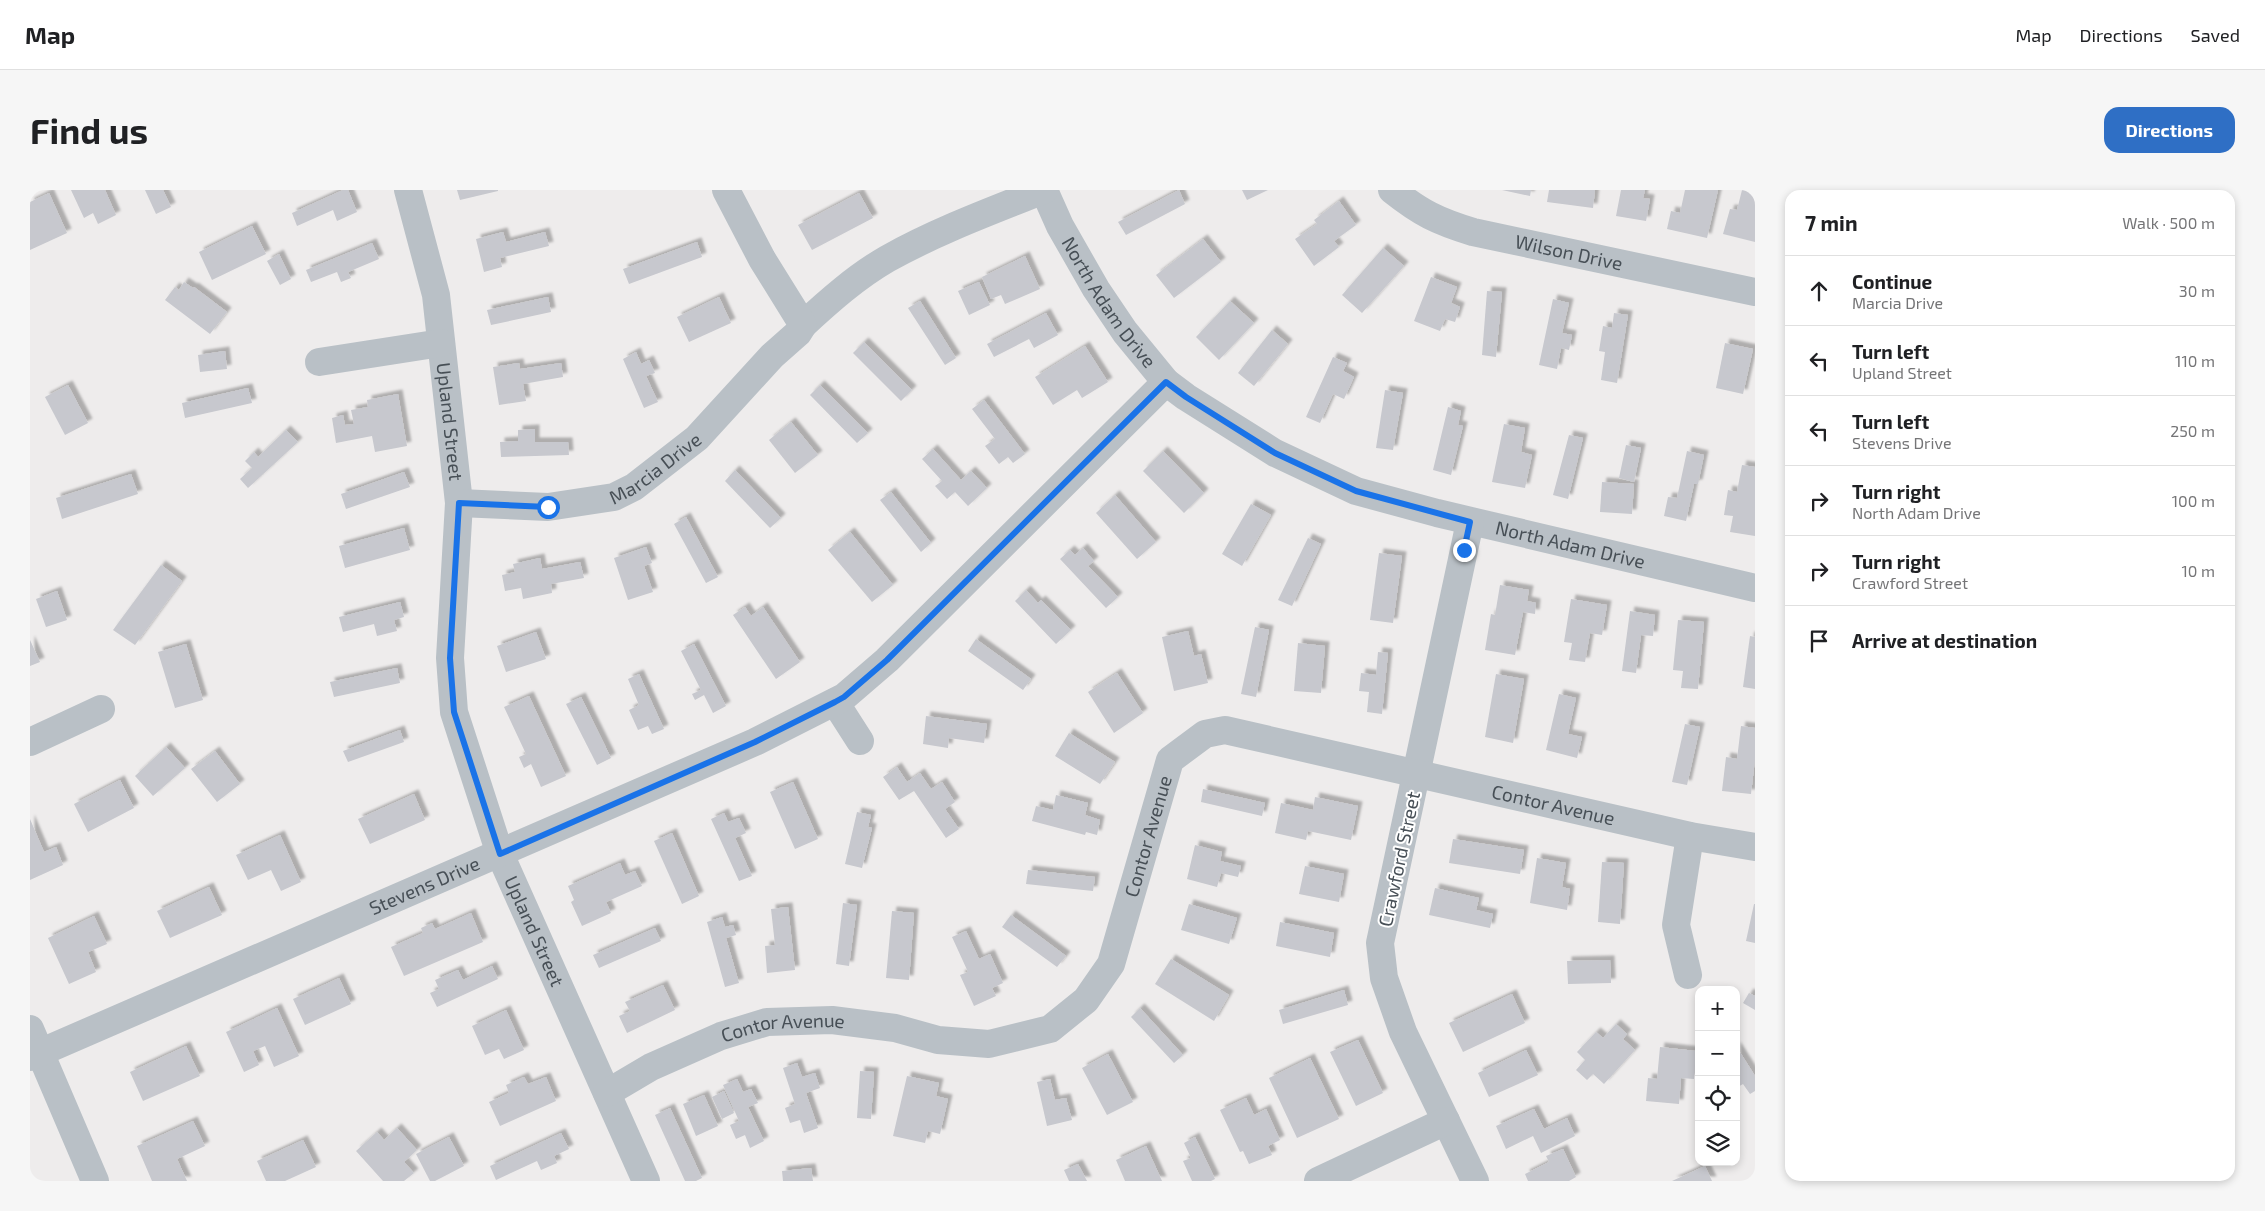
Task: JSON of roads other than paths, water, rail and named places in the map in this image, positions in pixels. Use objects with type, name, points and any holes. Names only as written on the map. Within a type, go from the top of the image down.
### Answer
[{"type":"street","name":"Upland Street","points":[[408,190],[436,295],[459,503],[450,658],[454,712],[500,854],[646,1181]]},
{"type":"street","points":[[726,190],[762,259],[803,325]]},
{"type":"street","name":"Marcia Drive","points":[[459,503],[548,507],[614,497],[634,486],[697,438],[772,356],[798,333],[803,325],[836,294],[886,260],[948,229],[1044,190]]},
{"type":"street","name":"North Adam Drive","points":[[1044,190],[1060,226],[1096,289],[1125,332],[1166,382],[1186,397],[1275,453],[1356,491],[1470,522],[1755,588]]},
{"type":"street","name":"Wilson Drive","points":[[1392,190],[1414,207],[1440,222],[1473,232],[1755,292]]},
{"type":"street","name":"Upland Street","points":[[319,362],[441,343]]},
{"type":"street","name":"Stevens Drive","points":[[33,1046],[500,854],[755,742],[844,697],[887,660],[1166,382]]},
{"type":"street","name":"Crawford Street","points":[[1470,522],[1418,774],[1380,943],[1384,978],[1402,1032],[1475,1181]]},
{"type":"street","points":[[835,702],[860,741]]},
{"type":"street","points":[[30,742],[101,709]]},
{"type":"street","name":"Contor Avenue","points":[[607,1094],[651,1067],[721,1036],[767,1022],[832,1020],[895,1028],[938,1040],[989,1044],[1050,1029],[1086,1000],[1112,964],[1170,760],[1205,734],[1225,730],[1690,836],[1755,847]]},
{"type":"street","points":[[1688,975],[1676,925],[1690,836]]},
{"type":"street","points":[[33,1046],[95,1181]]},
{"type":"street","points":[[1318,1181],[1446,1121]]}]
